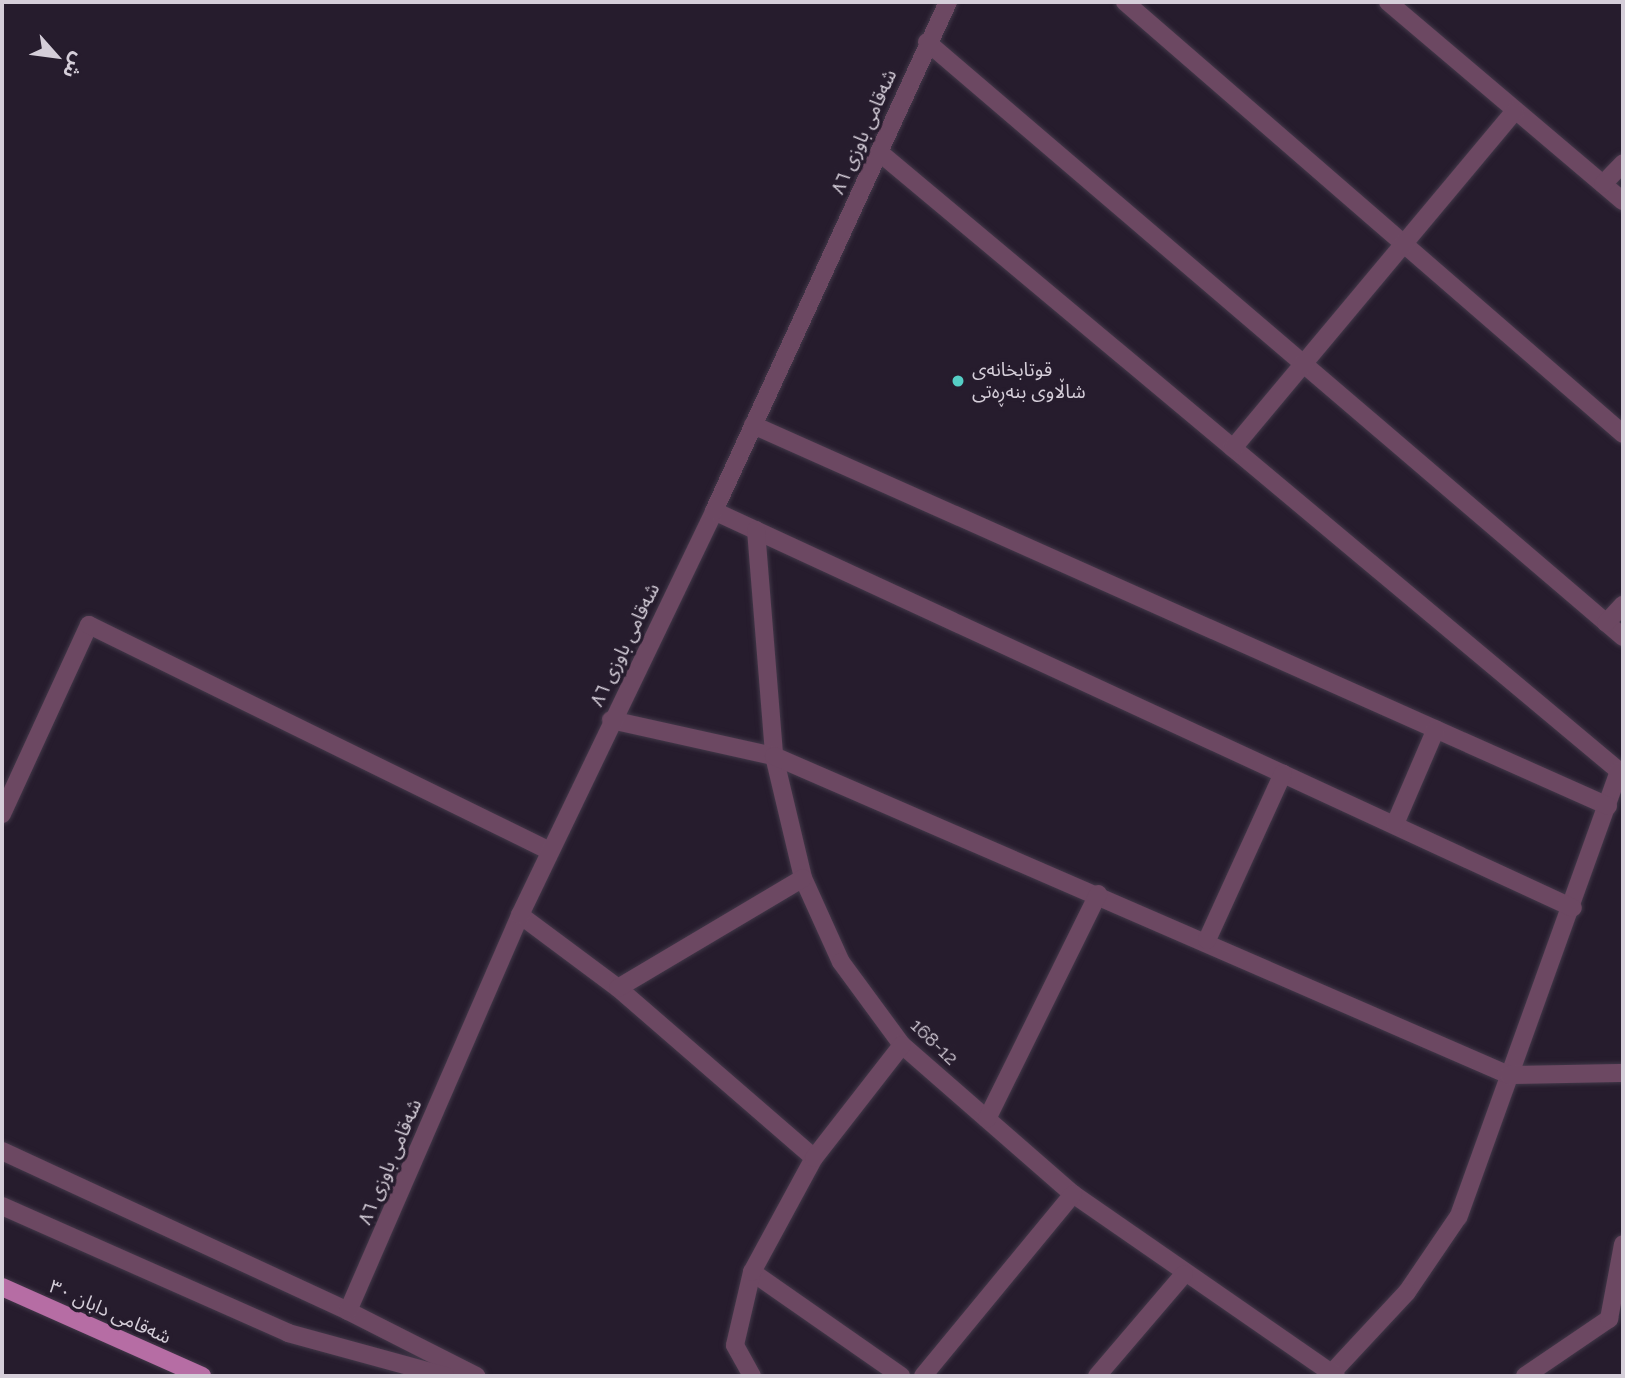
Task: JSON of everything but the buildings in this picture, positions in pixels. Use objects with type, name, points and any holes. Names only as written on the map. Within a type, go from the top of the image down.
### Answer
[{"type":"main road","name":"شەقامی دابان ٣٠","points":[[2,1287],[202,1376]]},
{"type":"street","name":"شەقامی باوزی ٨٦","points":[[348,1311],[520,915],[611,720],[714,511],[948,2]]},
{"type":"street","points":[[1125,2],[1623,434]]},
{"type":"street","points":[[1388,2],[1623,201]]},
{"type":"street","points":[[927,43],[1623,637]]},
{"type":"street","points":[[1233,448],[1515,111]]},
{"type":"street","points":[[879,152],[1619,771],[1573,908],[1458,1217],[1408,1292],[1332,1375]]},
{"type":"street","points":[[1603,184],[1623,163]]},
{"type":"street","points":[[1603,184],[1623,177]]},
{"type":"street","points":[[753,425],[1608,806]]},
{"type":"street","points":[[714,511],[1573,908]]},
{"type":"street","name":"168-12","points":[[756,530],[774,756],[803,878],[841,962],[902,1045],[1073,1194],[1332,1375]]},
{"type":"street","points":[[1606,623],[1623,605]]},
{"type":"street","points":[[2,814],[89,625],[550,851]]},
{"type":"street","points":[[611,720],[774,756],[1207,940],[1509,1075],[1623,1073]]},
{"type":"street","points":[[1395,824],[1436,729]]},
{"type":"street","points":[[1207,940],[1283,773]]},
{"type":"street","points":[[618,988],[803,878]]},
{"type":"street","points":[[987,1119],[1098,894]]},
{"type":"street","points":[[520,915],[618,988],[814,1158]]},
{"type":"street","points":[[752,1376],[735,1345],[752,1272],[814,1158],[902,1045]]},
{"type":"street","points":[[2,1152],[348,1311],[476,1376]]},
{"type":"street","points":[[923,1376],[1073,1194]]},
{"type":"street","points":[[2,1206],[288,1334],[445,1376]]},
{"type":"street","points":[[1525,1376],[1609,1319],[1623,1244]]},
{"type":"street","points":[[752,1272],[901,1376]]},
{"type":"street","points":[[1097,1376],[1184,1274]]},
{"type":"place","name":"قوتابخانەی شاڵاوی بنەڕەتی","points":[[958,381]]}]
